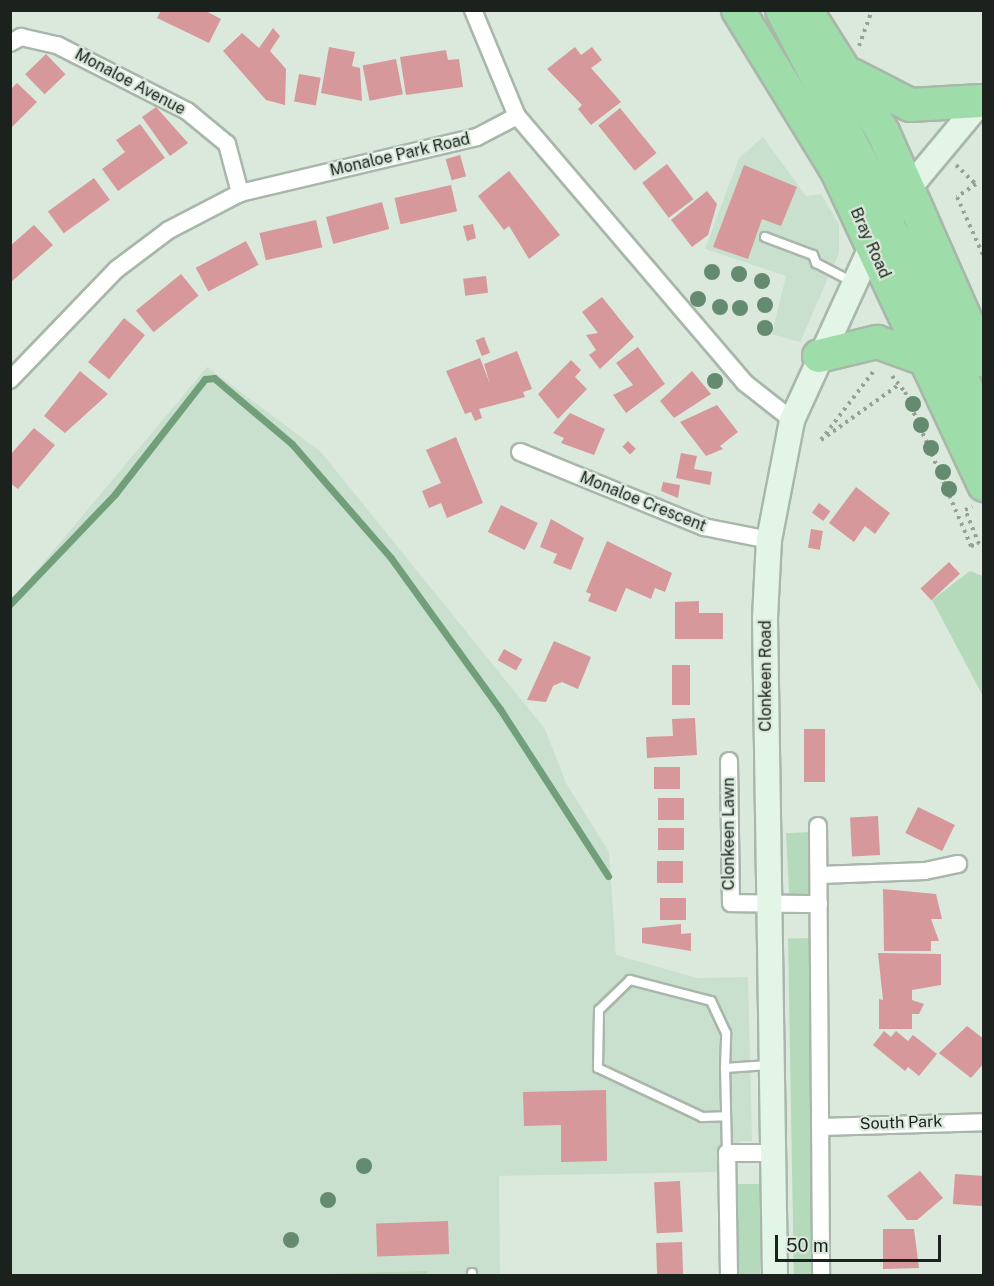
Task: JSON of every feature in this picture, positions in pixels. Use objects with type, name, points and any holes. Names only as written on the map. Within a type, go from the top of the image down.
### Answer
[{"type":"highway","name":"Bray Road","points":[[738,10],[882,227],[924,359],[984,485]]},
{"type":"highway","points":[[782,10],[882,227],[921,279],[984,431]]},
{"type":"highway","points":[[806,10],[849,73],[909,185],[984,361]]},
{"type":"highway","points":[[849,73],[910,105],[982,99]]},
{"type":"highway","points":[[819,356],[877,342],[924,359]]},
{"type":"main road","name":"Clonkeen Road","points":[[775,1275],[768,907],[769,540],[792,420],[853,282],[882,227],[909,185],[982,99]]},
{"type":"street","points":[[473,10],[518,116],[745,383],[792,420]]},
{"type":"street","name":"Monaloe Avenue","points":[[10,43],[21,37],[57,45],[188,111],[227,144],[240,193]]},
{"type":"street","name":"Monaloe Park Road","points":[[10,380],[117,269],[168,230],[240,193],[477,137],[518,116]]},
{"type":"street","name":"Monaloe Crescent","points":[[520,452],[704,527],[769,540]]},
{"type":"street","name":"Clonkeen Lawn","points":[[729,761],[728,894],[737,907],[768,907]]},
{"type":"street","points":[[818,826],[821,1275]]},
{"type":"street","points":[[820,875],[925,872],[958,864]]},
{"type":"street","points":[[768,907],[819,904]]},
{"type":"street","name":"South Park","points":[[820,1126],[984,1122]]},
{"type":"street","points":[[729,1275],[727,1153],[773,1153]]},
{"type":"lane","points":[[765,237],[813,255],[816,263],[853,282]]},
{"type":"lane","points":[[726,1116],[702,1117],[598,1068],[599,1010],[630,980],[711,1001],[726,1033],[727,1153]]},
{"type":"lane","points":[[725,1068],[771,1065]]},
{"type":"path","points":[[849,73],[872,10]]},
{"type":"path","points":[[979,247],[984,257]]},
{"type":"path","points":[[879,368],[821,440],[900,384],[971,546],[979,544],[965,510]]},
{"type":"shaded area","points":[[763,137],[806,196],[821,194],[839,224],[839,253],[800,342],[772,334],[786,276],[705,249],[739,158]]},
{"type":"shaded area","points":[[207,367],[321,452],[545,729],[566,783],[609,852],[616,955],[697,978],[748,977],[752,1141],[741,1141],[718,1159],[717,1172],[499,1176],[500,1275],[11,1276],[11,601]]},
{"type":"green space","points":[[970,571],[983,576],[983,696],[932,600]]},
{"type":"green space","points":[[811,832],[815,902],[790,903],[786,833]]},
{"type":"green space","points":[[817,938],[823,1275],[794,1275],[788,939]]},
{"type":"green space","points":[[736,1184],[760,1184],[760,1275],[736,1275]]},
{"type":"green space","points":[[427,1271],[427,1276],[288,1275]]},
{"type":"building","points":[[161,10],[204,10],[221,19],[209,43],[157,18]]},
{"type":"building","points":[[273,28],[280,36],[270,51],[286,69],[285,105],[266,100],[223,51],[242,33],[259,48]]},
{"type":"building","points":[[329,47],[355,52],[352,66],[360,68],[362,101],[321,93]]},
{"type":"building","points":[[575,47],[581,55],[592,47],[602,60],[591,68],[621,102],[591,125],[578,109],[582,105],[547,69]]},
{"type":"building","points":[[446,50],[448,60],[459,59],[463,87],[406,95],[400,57]]},
{"type":"building","points":[[46,54],[65,74],[45,94],[25,74]]},
{"type":"building","points":[[396,59],[403,94],[369,101],[363,65]]},
{"type":"building","points":[[299,74],[321,78],[316,105],[294,102]]},
{"type":"building","points":[[17,83],[37,102],[10,129],[10,90]]},
{"type":"building","points":[[156,107],[188,143],[170,156],[142,117]]},
{"type":"building","points":[[620,108],[657,153],[635,171],[598,126]]},
{"type":"building","points":[[140,124],[165,158],[118,191],[102,169],[125,152],[116,140]]},
{"type":"building","points":[[460,155],[466,176],[452,180],[446,159]]},
{"type":"building","points":[[667,164],[693,199],[669,218],[642,183]]},
{"type":"building","points":[[744,165],[797,187],[781,226],[762,219],[748,259],[713,247]]},
{"type":"building","points":[[509,171],[560,235],[529,259],[509,226],[504,230],[478,196]]},
{"type":"building","points":[[94,178],[110,200],[64,233],[48,212]]},
{"type":"building","points":[[451,185],[457,211],[401,224],[394,198]]},
{"type":"building","points":[[707,191],[717,204],[708,235],[692,247],[671,220]]},
{"type":"building","points":[[382,202],[389,229],[333,244],[326,217]]},
{"type":"building","points":[[316,220],[322,247],[266,260],[259,233]]},
{"type":"building","points":[[473,224],[476,238],[467,241],[463,226]]},
{"type":"building","points":[[34,225],[53,245],[10,283],[10,246]]},
{"type":"building","points":[[246,241],[259,265],[208,292],[196,268]]},
{"type":"building","points":[[181,274],[199,296],[154,332],[136,311]]},
{"type":"building","points":[[486,276],[488,293],[465,296],[463,279]]},
{"type":"building","points":[[602,297],[634,337],[600,369],[589,355],[596,350],[586,335],[598,333],[582,312]]},
{"type":"building","points":[[124,318],[145,335],[109,379],[88,362]]},
{"type":"building","points":[[484,337],[490,353],[482,356],[476,340]]},
{"type":"building","points":[[638,347],[665,384],[626,413],[613,395],[633,385],[616,363]]},
{"type":"building","points":[[517,351],[532,389],[523,392],[525,397],[479,409],[482,418],[475,421],[471,412],[465,414],[446,371],[480,358],[490,384],[484,364]]},
{"type":"building","points":[[571,360],[581,370],[575,377],[587,389],[558,419],[538,394]]},
{"type":"building","points":[[80,371],[108,394],[65,433],[44,416]]},
{"type":"building","points":[[692,371],[711,394],[674,418],[660,401]]},
{"type":"building","points":[[717,405],[738,432],[720,446],[723,449],[706,456],[680,422]]},
{"type":"building","points":[[570,413],[605,429],[594,455],[561,443],[564,438],[553,433]]},
{"type":"building","points":[[34,428],[55,445],[18,489],[10,483],[10,455]]},
{"type":"building","points":[[456,437],[483,503],[447,518],[441,503],[429,508],[422,491],[441,483],[426,450]]},
{"type":"building","points":[[628,441],[636,449],[630,454],[622,447]]},
{"type":"building","points":[[681,453],[697,456],[694,469],[712,472],[710,485],[676,478]]},
{"type":"building","points":[[663,482],[680,485],[678,498],[661,491]]},
{"type":"building","points":[[856,487],[890,513],[875,534],[865,526],[854,542],[829,523]]},
{"type":"building","points":[[819,503],[830,511],[823,521],[812,513]]},
{"type":"building","points":[[501,505],[538,523],[525,550],[488,532]]},
{"type":"building","points":[[551,519],[584,538],[571,570],[553,563],[557,554],[540,547]]},
{"type":"building","points":[[811,529],[823,531],[820,550],[808,548]]},
{"type":"building","points":[[607,541],[672,573],[665,592],[655,588],[651,599],[626,588],[616,612],[588,601],[591,594],[586,592]]},
{"type":"building","points":[[949,562],[960,574],[931,600],[920,589]]},
{"type":"building","points":[[699,601],[699,613],[723,613],[723,639],[675,639],[675,602]]},
{"type":"building","points":[[554,641],[591,657],[578,689],[562,682],[553,686],[546,702],[527,700]]},
{"type":"building","points":[[504,649],[522,659],[516,671],[498,660]]},
{"type":"building","points":[[672,665],[690,665],[690,705],[672,705]]},
{"type":"building","points":[[695,718],[697,755],[647,758],[646,737],[673,736],[672,719]]},
{"type":"building","points":[[804,729],[825,729],[825,782],[804,782]]},
{"type":"building","points":[[654,767],[680,767],[680,789],[654,789]]},
{"type":"building","points":[[658,798],[684,798],[684,820],[658,820]]},
{"type":"building","points":[[918,807],[955,825],[942,851],[905,833]]},
{"type":"building","points":[[878,816],[880,855],[852,856],[850,817]]},
{"type":"building","points":[[658,828],[684,828],[684,850],[658,850]]},
{"type":"building","points":[[657,861],[683,861],[683,883],[657,883]]},
{"type":"building","points":[[883,889],[936,894],[942,919],[931,919],[939,941],[931,941],[931,951],[884,951]]},
{"type":"building","points":[[660,898],[686,898],[686,920],[660,920]]},
{"type":"building","points":[[681,924],[681,934],[691,933],[691,951],[642,943],[642,928]]},
{"type":"building","points":[[878,953],[941,954],[941,985],[912,990],[912,1000],[924,1004],[919,1014],[912,1014],[912,1029],[879,1029],[879,999],[883,1000]]},
{"type":"building","points":[[967,1026],[984,1039],[984,1063],[971,1078],[939,1053]]},
{"type":"building","points":[[884,1031],[891,1037],[896,1031],[908,1041],[913,1035],[937,1054],[919,1076],[908,1067],[905,1071],[873,1045]]},
{"type":"building","points":[[606,1090],[607,1161],[561,1162],[561,1125],[524,1126],[523,1092]]},
{"type":"building","points":[[920,1171],[943,1198],[917,1220],[907,1220],[887,1196]]},
{"type":"building","points":[[955,1174],[984,1176],[982,1206],[953,1204]]},
{"type":"building","points":[[680,1181],[683,1232],[657,1233],[654,1182]]},
{"type":"building","points":[[448,1221],[449,1254],[377,1256],[376,1224]]},
{"type":"building","points":[[883,1229],[914,1229],[919,1268],[883,1269]]},
{"type":"building","points":[[682,1242],[683,1275],[657,1276],[656,1243]]},
{"type":"waterway","points":[[10,604],[115,494],[205,379],[214,378],[292,444],[391,558],[500,709],[608,876]]}]
